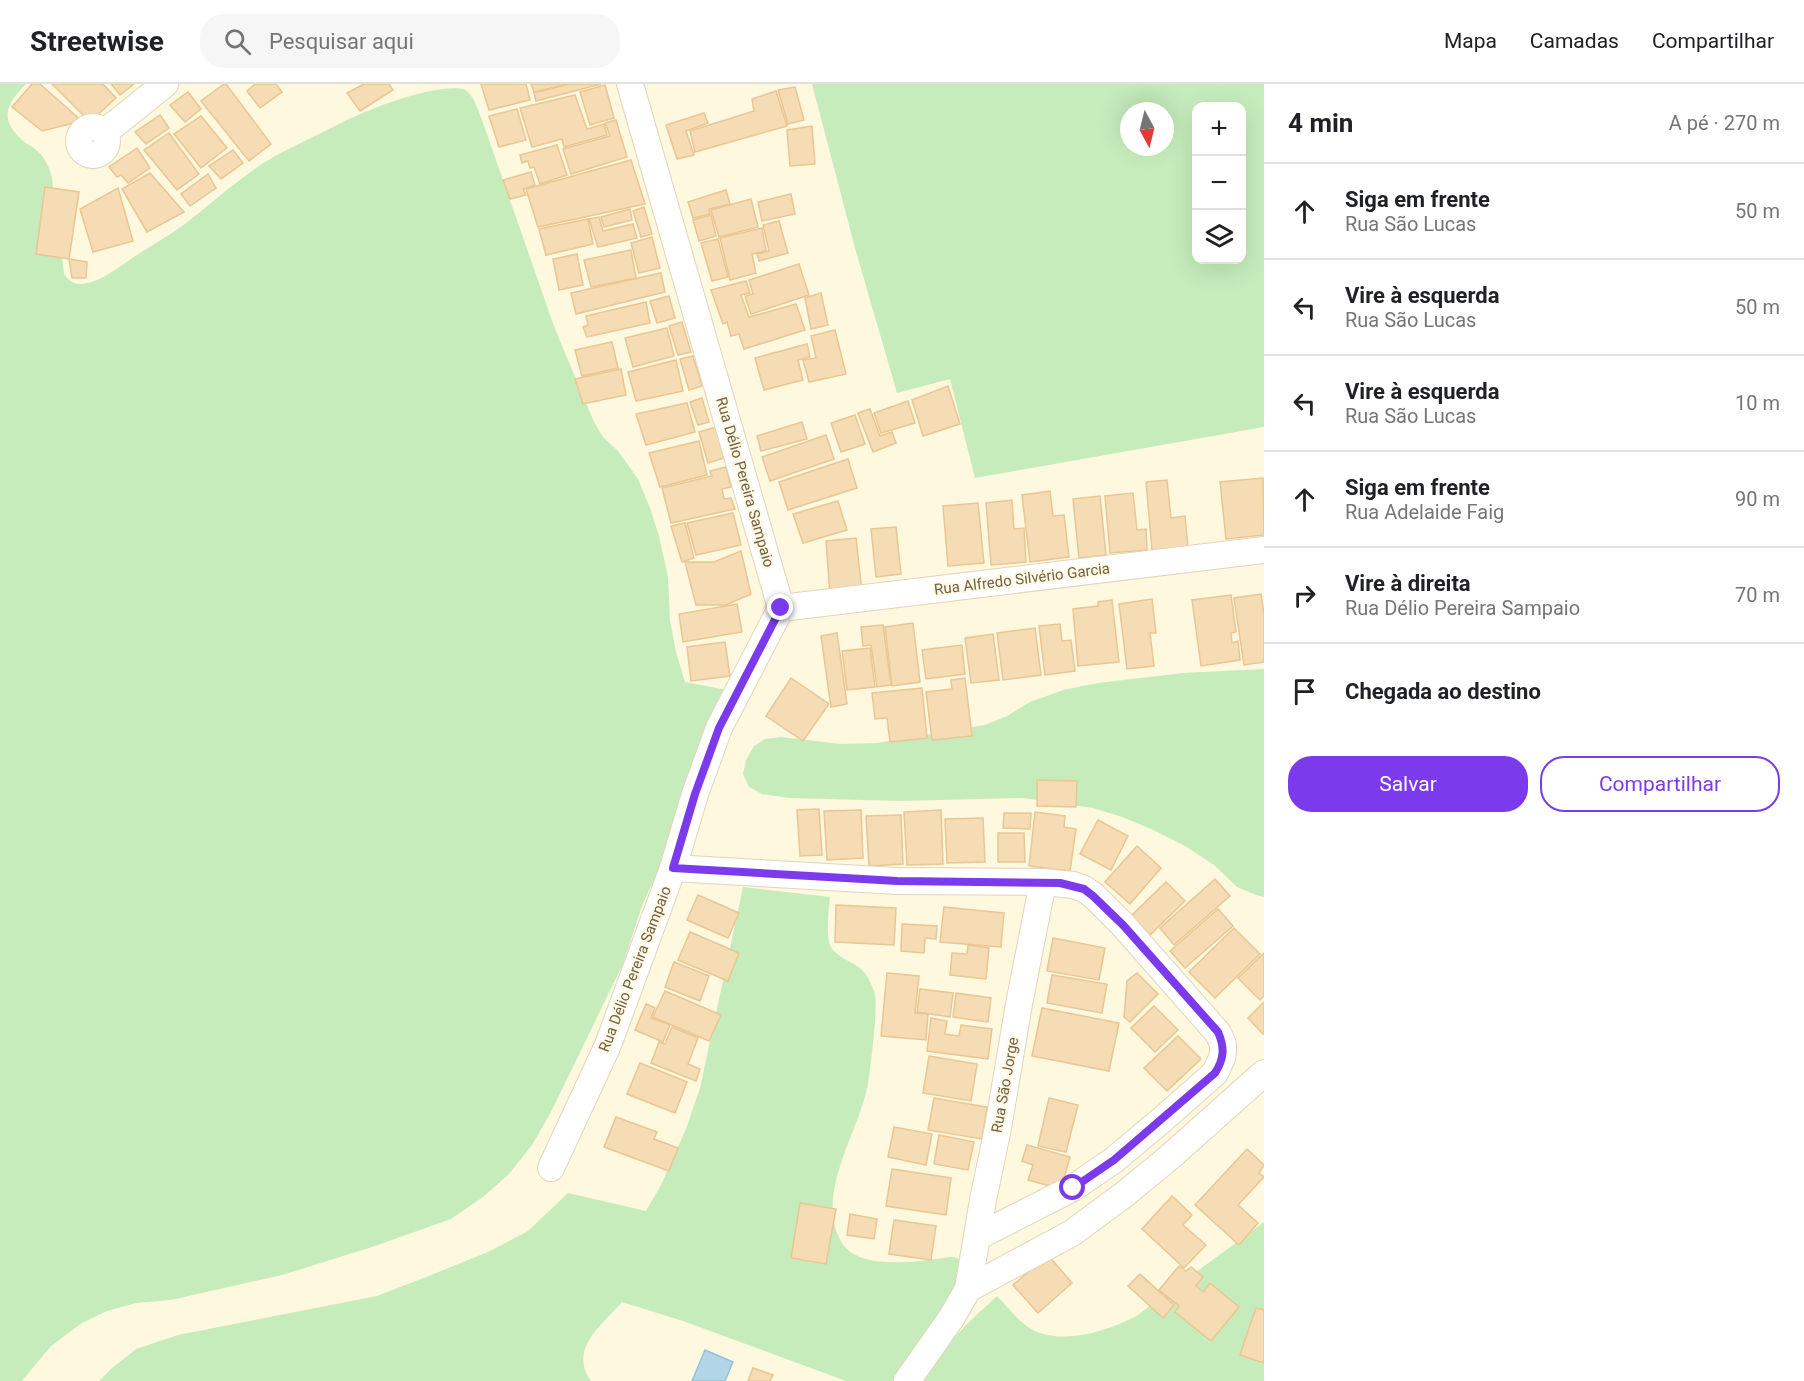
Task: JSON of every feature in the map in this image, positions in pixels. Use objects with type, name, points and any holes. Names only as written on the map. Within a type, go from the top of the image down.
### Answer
[{"type":"street","points":[[105,132],[165,84]]},
{"type":"street","name":"Rua Délio Pereira Sampaio","points":[[551,1168],[608,1045],[673,868],[695,794],[719,728],[781,608],[630,84]]},
{"type":"street","name":"Rua Alfredo Silvério Garcia","points":[[781,608],[1264,550]]},
{"type":"street","points":[[673,868],[897,881],[1042,882],[1073,885],[1093,896],[1123,925],[1218,1032],[1223,1044],[1222,1058],[1215,1073],[1114,1160],[1073,1188],[977,1237]]},
{"type":"street","name":"Rua São Jorge","points":[[968,1289],[1042,882]]},
{"type":"street","points":[[907,1381],[968,1289],[1072,1233],[1172,1156],[1264,1073]]},
{"type":"green space","points":[[0,84],[26,84],[9,106],[8,120],[16,133],[23,141],[36,149],[48,166],[52,178],[64,274],[77,284],[99,279],[110,273],[181,227],[256,168],[296,145],[399,99],[434,90],[464,89],[473,99],[479,112],[555,329],[594,422],[603,437],[618,451],[638,479],[650,508],[668,577],[670,620],[685,682],[727,690],[662,863],[643,903],[623,964],[550,1114],[532,1145],[509,1174],[483,1197],[451,1219],[372,1247],[282,1275],[171,1300],[136,1303],[107,1311],[82,1323],[51,1346],[22,1381],[0,1381]]},
{"type":"green space","points":[[812,84],[1264,84],[1264,427],[975,478],[950,379],[897,393],[855,248]]},
{"type":"green space","points":[[1264,669],[1264,897],[1237,887],[1214,865],[1185,846],[1122,817],[1093,808],[1023,798],[901,801],[789,798],[762,794],[749,787],[743,774],[746,760],[754,746],[765,739],[781,737],[841,744],[877,743],[985,725],[1007,716],[1030,702],[1063,690],[1098,683],[1183,673]]},
{"type":"green space","points":[[743,887],[830,897],[828,930],[831,947],[837,954],[862,970],[874,991],[875,1019],[869,1077],[865,1097],[842,1160],[833,1203],[834,1224],[842,1243],[859,1257],[871,1260],[898,1262],[952,1257],[957,1258],[964,1267],[965,1274],[901,1375],[894,1381],[846,1381],[683,1321],[622,1302],[597,1329],[585,1348],[583,1358],[585,1369],[591,1381],[99,1381],[136,1349],[178,1335],[377,1296],[426,1277],[488,1252],[528,1231],[568,1193],[646,1211],[661,1185],[686,1129],[700,1088]]},
{"type":"green space","points":[[1264,1222],[1264,1381],[924,1381],[947,1345],[997,1296],[1017,1318],[1031,1329],[1057,1336],[1084,1335],[1135,1317]]},
{"type":"water","points":[[705,1350],[733,1362],[725,1381],[692,1381]]},
{"type":"building","points":[[32,84],[40,84],[82,121],[42,131],[12,107]]},
{"type":"building","points":[[52,84],[103,84],[116,98],[90,122]]},
{"type":"building","points":[[111,84],[134,84],[120,95]]},
{"type":"building","points":[[224,84],[271,144],[249,161],[201,101]]},
{"type":"building","points":[[255,84],[276,84],[282,92],[260,108],[247,91]]},
{"type":"building","points":[[364,84],[389,84],[393,90],[360,111],[347,93]]},
{"type":"building","points":[[481,84],[526,84],[530,100],[489,110]]},
{"type":"building","points":[[531,84],[568,84],[534,92]]},
{"type":"building","points":[[570,84],[601,84],[536,101],[534,93]]},
{"type":"building","points":[[605,85],[614,118],[590,125],[580,92]]},
{"type":"building","points":[[795,87],[804,120],[788,124],[778,90]]},
{"type":"building","points":[[776,91],[787,126],[695,152],[690,131],[754,111],[752,99]]},
{"type":"building","points":[[188,92],[201,109],[185,122],[170,105]]},
{"type":"building","points":[[575,95],[587,129],[604,124],[607,135],[564,147],[562,139],[532,147],[520,108]]},
{"type":"building","points":[[517,109],[526,140],[499,147],[489,116]]},
{"type":"building","points":[[704,113],[708,123],[686,131],[694,155],[677,159],[666,125]]},
{"type":"building","points":[[160,115],[169,128],[146,144],[135,132]]},
{"type":"building","points":[[201,116],[227,148],[201,168],[174,134]]},
{"type":"building","points":[[616,120],[627,157],[571,174],[563,149],[610,136],[605,123]]},
{"type":"building","points":[[812,126],[815,164],[790,166],[787,130]]},
{"type":"building","points":[[169,133],[199,174],[177,190],[144,150]]},
{"type":"building","points":[[557,145],[567,175],[540,184],[534,167],[530,168],[528,161],[522,163],[520,155]]},
{"type":"building","points":[[137,148],[150,168],[128,183],[121,175],[117,177],[109,167]]},
{"type":"building","points":[[233,150],[243,163],[221,179],[209,166]]},
{"type":"building","points":[[631,160],[645,204],[538,227],[526,189]]},
{"type":"building","points":[[531,172],[535,185],[523,189],[526,195],[510,199],[503,180]]},
{"type":"building","points":[[150,173],[184,212],[147,232],[122,189]]},
{"type":"building","points":[[208,174],[216,188],[190,206],[181,194]]},
{"type":"building","points":[[45,187],[79,192],[69,259],[36,254]]},
{"type":"building","points":[[118,188],[133,241],[93,252],[80,209]]},
{"type":"building","points":[[726,190],[730,204],[709,209],[710,214],[693,218],[688,202]]},
{"type":"building","points":[[791,194],[795,214],[762,221],[758,202]]},
{"type":"building","points":[[751,199],[758,227],[719,237],[711,210]]},
{"type":"building","points":[[644,207],[652,234],[641,237],[633,211]]},
{"type":"building","points":[[630,209],[632,220],[604,227],[601,217]]},
{"type":"building","points":[[711,215],[716,236],[699,241],[693,220]]},
{"type":"building","points":[[599,217],[603,231],[633,224],[637,238],[598,247],[589,219]]},
{"type":"building","points":[[588,219],[593,244],[546,255],[539,229]]},
{"type":"building","points":[[779,221],[788,253],[759,261],[757,254],[769,251],[763,225]]},
{"type":"building","points":[[762,228],[766,251],[752,254],[756,273],[730,280],[720,238]]},
{"type":"building","points":[[652,237],[660,268],[639,273],[631,243]]},
{"type":"building","points":[[718,239],[728,277],[712,281],[701,243]]},
{"type":"building","points":[[631,250],[636,278],[591,287],[584,260]]},
{"type":"building","points":[[577,254],[583,285],[559,290],[553,259]]},
{"type":"building","points":[[69,259],[87,262],[86,278],[72,278]]},
{"type":"building","points":[[799,264],[809,295],[751,314],[745,296],[753,294],[749,280]]},
{"type":"building","points":[[661,273],[665,292],[576,314],[571,293]]},
{"type":"building","points":[[746,281],[750,293],[741,295],[749,317],[796,304],[805,330],[744,349],[739,334],[731,336],[727,322],[723,324],[711,290]]},
{"type":"building","points":[[821,293],[828,325],[811,329],[805,298]]},
{"type":"building","points":[[669,296],[675,318],[657,323],[650,301]]},
{"type":"building","points":[[646,302],[650,323],[587,337],[583,327],[588,325],[586,316]]},
{"type":"building","points":[[682,322],[691,352],[678,355],[669,326]]},
{"type":"building","points":[[667,328],[674,356],[633,367],[625,338]]},
{"type":"building","points":[[835,330],[846,374],[809,382],[803,360],[816,358],[811,336]]},
{"type":"building","points":[[612,342],[618,368],[582,376],[575,350]]},
{"type":"building","points":[[807,344],[810,357],[798,360],[803,380],[764,390],[755,358]]},
{"type":"building","points":[[693,356],[702,386],[689,390],[680,359]]},
{"type":"building","points":[[676,360],[683,391],[636,401],[628,372]]},
{"type":"building","points":[[621,369],[626,395],[583,404],[575,379]]},
{"type":"building","points":[[948,386],[960,424],[923,436],[912,400]]},
{"type":"building","points":[[702,398],[709,422],[698,425],[690,402]]},
{"type":"building","points":[[908,401],[915,423],[881,433],[874,413]]},
{"type":"building","points":[[687,403],[695,432],[646,445],[636,414]]},
{"type":"building","points":[[870,409],[880,436],[892,432],[896,443],[873,452],[858,413]]},
{"type":"building","points":[[855,415],[865,444],[841,452],[831,423]]},
{"type":"building","points":[[802,422],[807,439],[761,451],[757,436]]},
{"type":"building","points":[[716,427],[724,458],[708,463],[699,432]]},
{"type":"building","points":[[826,435],[834,459],[770,481],[762,457]]},
{"type":"building","points":[[699,441],[707,475],[660,487],[649,453]]},
{"type":"building","points":[[848,459],[857,488],[788,510],[779,482]]},
{"type":"building","points":[[726,467],[731,487],[722,489],[724,499],[731,498],[735,509],[671,523],[662,488],[712,476],[710,471]]},
{"type":"building","points":[[1263,478],[1264,535],[1226,539],[1220,482]]},
{"type":"building","points":[[1167,480],[1171,518],[1185,516],[1188,547],[1152,550],[1146,482]]},
{"type":"building","points":[[1050,491],[1053,516],[1064,515],[1069,557],[1030,562],[1022,495]]},
{"type":"building","points":[[1133,493],[1137,530],[1146,529],[1147,550],[1110,553],[1105,496]]},
{"type":"building","points":[[1100,496],[1106,555],[1079,558],[1073,499]]},
{"type":"building","points":[[1012,500],[1014,529],[1024,528],[1026,562],[991,565],[986,503]]},
{"type":"building","points":[[838,501],[847,530],[803,543],[793,514]]},
{"type":"building","points":[[978,503],[984,563],[948,566],[943,506]]},
{"type":"building","points":[[733,513],[741,545],[696,555],[687,523]]},
{"type":"building","points":[[685,523],[694,558],[682,562],[671,526]]},
{"type":"building","points":[[896,527],[901,574],[876,577],[871,529]]},
{"type":"building","points":[[856,538],[862,592],[830,595],[826,541]]},
{"type":"building","points":[[741,551],[751,594],[726,605],[696,605],[685,562],[714,562]]},
{"type":"building","points":[[1261,594],[1264,614],[1264,662],[1244,665],[1234,598]]},
{"type":"building","points":[[1231,595],[1236,632],[1231,633],[1232,643],[1238,641],[1240,660],[1201,666],[1192,600]]},
{"type":"building","points":[[1152,599],[1156,633],[1150,633],[1154,666],[1127,669],[1119,604]]},
{"type":"building","points":[[1112,600],[1119,662],[1078,666],[1073,609],[1098,606],[1098,602]]},
{"type":"building","points":[[737,604],[742,632],[683,642],[679,614]]},
{"type":"building","points":[[913,623],[920,682],[892,686],[885,627]]},
{"type":"building","points":[[1060,624],[1062,641],[1071,640],[1075,671],[1045,675],[1039,626]]},
{"type":"building","points":[[883,625],[891,685],[877,687],[871,645],[863,646],[861,627]]},
{"type":"building","points":[[1035,628],[1041,675],[1003,680],[997,633]]},
{"type":"building","points":[[837,633],[847,704],[831,707],[821,636]]},
{"type":"building","points":[[993,634],[999,680],[971,683],[965,638]]},
{"type":"building","points":[[725,642],[730,676],[691,681],[687,647]]},
{"type":"building","points":[[962,645],[965,674],[926,679],[922,650]]},
{"type":"building","points":[[870,648],[875,687],[847,690],[842,651]]},
{"type":"building","points":[[791,678],[829,704],[803,741],[766,716]]},
{"type":"building","points":[[965,678],[972,736],[932,740],[926,692],[952,689],[951,680]]},
{"type":"building","points":[[922,688],[927,738],[890,742],[887,718],[875,719],[872,693]]},
{"type":"building","points":[[1037,780],[1077,781],[1076,807],[1037,806]]},
{"type":"building","points":[[819,809],[822,855],[800,856],[797,810]]},
{"type":"building","points":[[861,810],[863,858],[827,860],[824,811]]},
{"type":"building","points":[[941,810],[943,864],[907,865],[904,812]]},
{"type":"building","points":[[1035,812],[1065,816],[1064,827],[1076,829],[1070,871],[1029,866]]},
{"type":"building","points":[[1004,813],[1031,813],[1030,829],[1003,828]]},
{"type":"building","points":[[901,815],[903,864],[869,866],[866,816]]},
{"type":"building","points":[[983,818],[985,862],[947,863],[945,819]]},
{"type":"building","points":[[1098,820],[1128,836],[1111,870],[1080,854]]},
{"type":"building","points":[[998,833],[1024,833],[1025,862],[998,862]]},
{"type":"building","points":[[1137,846],[1161,868],[1130,904],[1105,882]]},
{"type":"building","points":[[1215,879],[1230,896],[1174,945],[1160,928]]},
{"type":"building","points":[[1166,882],[1185,901],[1150,935],[1131,916]]},
{"type":"building","points":[[698,895],[739,913],[728,938],[687,920]]},
{"type":"building","points":[[836,905],[896,908],[894,945],[835,942]]},
{"type":"building","points":[[944,907],[1004,913],[1001,947],[940,942]]},
{"type":"building","points":[[1218,909],[1233,926],[1185,968],[1170,951]]},
{"type":"building","points":[[902,924],[937,926],[936,939],[925,938],[924,953],[901,951]]},
{"type":"building","points":[[1234,928],[1260,954],[1215,998],[1189,972]]},
{"type":"building","points":[[690,932],[739,953],[728,981],[678,960]]},
{"type":"building","points":[[1053,938],[1105,948],[1099,980],[1047,971]]},
{"type":"building","points":[[968,945],[989,948],[986,979],[950,975],[952,953],[967,954]]},
{"type":"building","points":[[1264,953],[1264,996],[1260,1000],[1238,978]]},
{"type":"building","points":[[674,962],[709,976],[700,1001],[665,987]]},
{"type":"building","points":[[887,973],[919,976],[915,1013],[928,1014],[926,1040],[881,1036]]},
{"type":"building","points":[[1137,973],[1158,994],[1130,1022],[1124,1017],[1127,981]]},
{"type":"building","points":[[1052,975],[1107,984],[1102,1013],[1047,1003]]},
{"type":"building","points":[[920,989],[953,993],[950,1017],[917,1012]]},
{"type":"building","points":[[665,991],[721,1015],[709,1041],[653,1017]]},
{"type":"building","points":[[956,993],[991,998],[988,1022],[953,1017]]},
{"type":"building","points":[[1264,1002],[1264,1034],[1263,1034],[1248,1018]]},
{"type":"building","points":[[646,1004],[655,1008],[651,1018],[670,1025],[663,1042],[635,1030]]},
{"type":"building","points":[[1154,1006],[1178,1030],[1155,1052],[1131,1028]]},
{"type":"building","points":[[1042,1008],[1119,1023],[1109,1071],[1032,1056]]},
{"type":"building","points":[[931,1018],[947,1021],[945,1034],[959,1036],[961,1025],[992,1029],[988,1059],[927,1051]]},
{"type":"building","points":[[672,1027],[698,1038],[688,1064],[700,1069],[696,1081],[651,1063],[659,1042],[665,1044]]},
{"type":"building","points":[[1178,1036],[1201,1059],[1167,1091],[1144,1068]]},
{"type":"building","points":[[929,1056],[977,1064],[971,1101],[923,1093]]},
{"type":"building","points":[[640,1063],[687,1082],[675,1113],[627,1094]]},
{"type":"building","points":[[934,1098],[987,1107],[982,1139],[928,1130]]},
{"type":"building","points":[[1049,1098],[1078,1105],[1066,1152],[1038,1146]]},
{"type":"building","points":[[616,1117],[657,1132],[654,1139],[678,1148],[669,1171],[604,1147]]},
{"type":"building","points":[[894,1127],[932,1134],[926,1165],[888,1157]]},
{"type":"building","points":[[939,1135],[974,1142],[968,1170],[934,1164]]},
{"type":"building","points":[[1027,1145],[1070,1157],[1061,1189],[1028,1180],[1033,1165],[1022,1161]]},
{"type":"building","points":[[1247,1149],[1264,1165],[1259,1173],[1264,1177],[1238,1205],[1258,1223],[1239,1245],[1195,1205]]},
{"type":"building","points":[[892,1169],[951,1178],[946,1215],[886,1206]]},
{"type":"building","points":[[1172,1196],[1192,1215],[1183,1225],[1206,1245],[1184,1268],[1142,1229]]},
{"type":"building","points":[[800,1203],[836,1209],[826,1264],[791,1258]]},
{"type":"building","points":[[850,1214],[877,1219],[874,1239],[847,1235]]},
{"type":"building","points":[[894,1220],[936,1226],[931,1260],[889,1254]]},
{"type":"building","points":[[1048,1255],[1072,1283],[1038,1313],[1013,1285]]},
{"type":"building","points":[[1179,1266],[1186,1271],[1191,1267],[1203,1277],[1196,1286],[1203,1292],[1210,1283],[1239,1307],[1211,1341],[1175,1312],[1179,1306],[1159,1290]]},
{"type":"building","points":[[1140,1274],[1174,1305],[1163,1318],[1128,1286]]},
{"type":"building","points":[[1256,1308],[1264,1310],[1264,1363],[1240,1355]]},
{"type":"building","points":[[753,1368],[773,1375],[770,1381],[748,1381]]},
{"type":"route","points":[[781,608],[719,728],[695,794],[673,868],[897,881],[1060,883],[1084,889],[1093,896],[1123,925],[1218,1032],[1223,1044],[1223,1052],[1220,1065],[1215,1073],[1114,1160],[1073,1188]]}]
